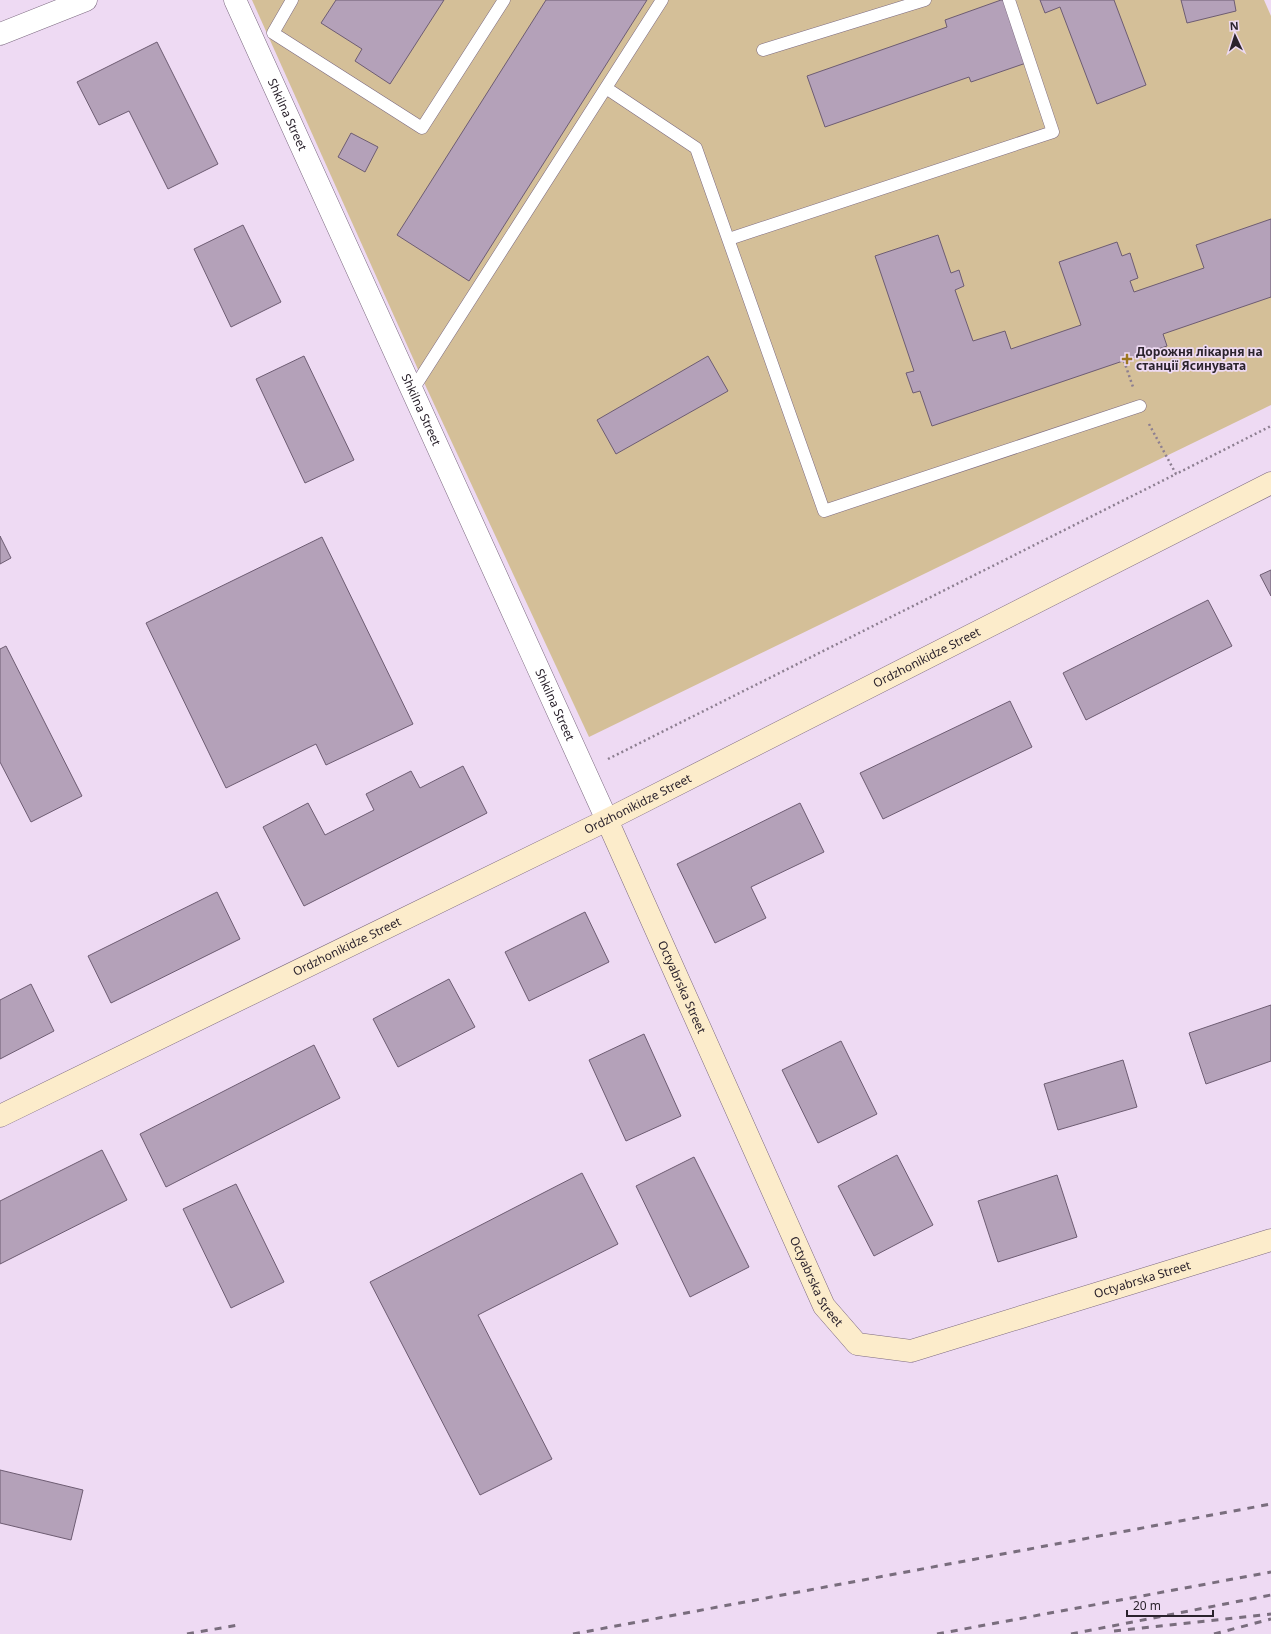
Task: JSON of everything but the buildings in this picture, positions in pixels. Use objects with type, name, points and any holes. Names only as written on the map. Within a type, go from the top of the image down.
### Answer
[{"type":"main road","name":"Ordzhonikidze Street","points":[[0,1116],[607,820],[1271,483]]},
{"type":"main road","name":"Octyabrska Street","points":[[607,820],[824,1306],[857,1344],[911,1350],[1271,1240]]},
{"type":"street","points":[[0,34],[86,0]]},
{"type":"street","name":"Shkilna Street","points":[[235,0],[607,820]]},
{"type":"lane","points":[[292,0],[273,33],[422,128],[504,0]]},
{"type":"lane","points":[[412,391],[662,0]]},
{"type":"lane","points":[[763,50],[925,0]]},
{"type":"lane","points":[[728,239],[1053,132],[1009,0]]},
{"type":"lane","points":[[606,88],[696,148],[824,512],[1140,406]]},
{"type":"path","points":[[1124,361],[1140,406],[1176,474]]},
{"type":"path","points":[[584,771],[1271,426]]},
{"type":"shaded area","points":[[252,0],[1264,0],[1271,16],[1271,405],[589,737],[421,376]]},
{"type":"railway","points":[[573,1634],[1271,1504]]},
{"type":"railway","points":[[937,1634],[1271,1572]]},
{"type":"railway","points":[[1071,1634],[1271,1595]]},
{"type":"railway","points":[[1114,1631],[1271,1614]]},
{"type":"railway","points":[[1214,1634],[1271,1619]]},
{"type":"railway","points":[[187,1634],[238,1625]]},
{"type":"place","name":"Дорожня лікарня на станції Ясинувата","points":[[1127,359]]}]
